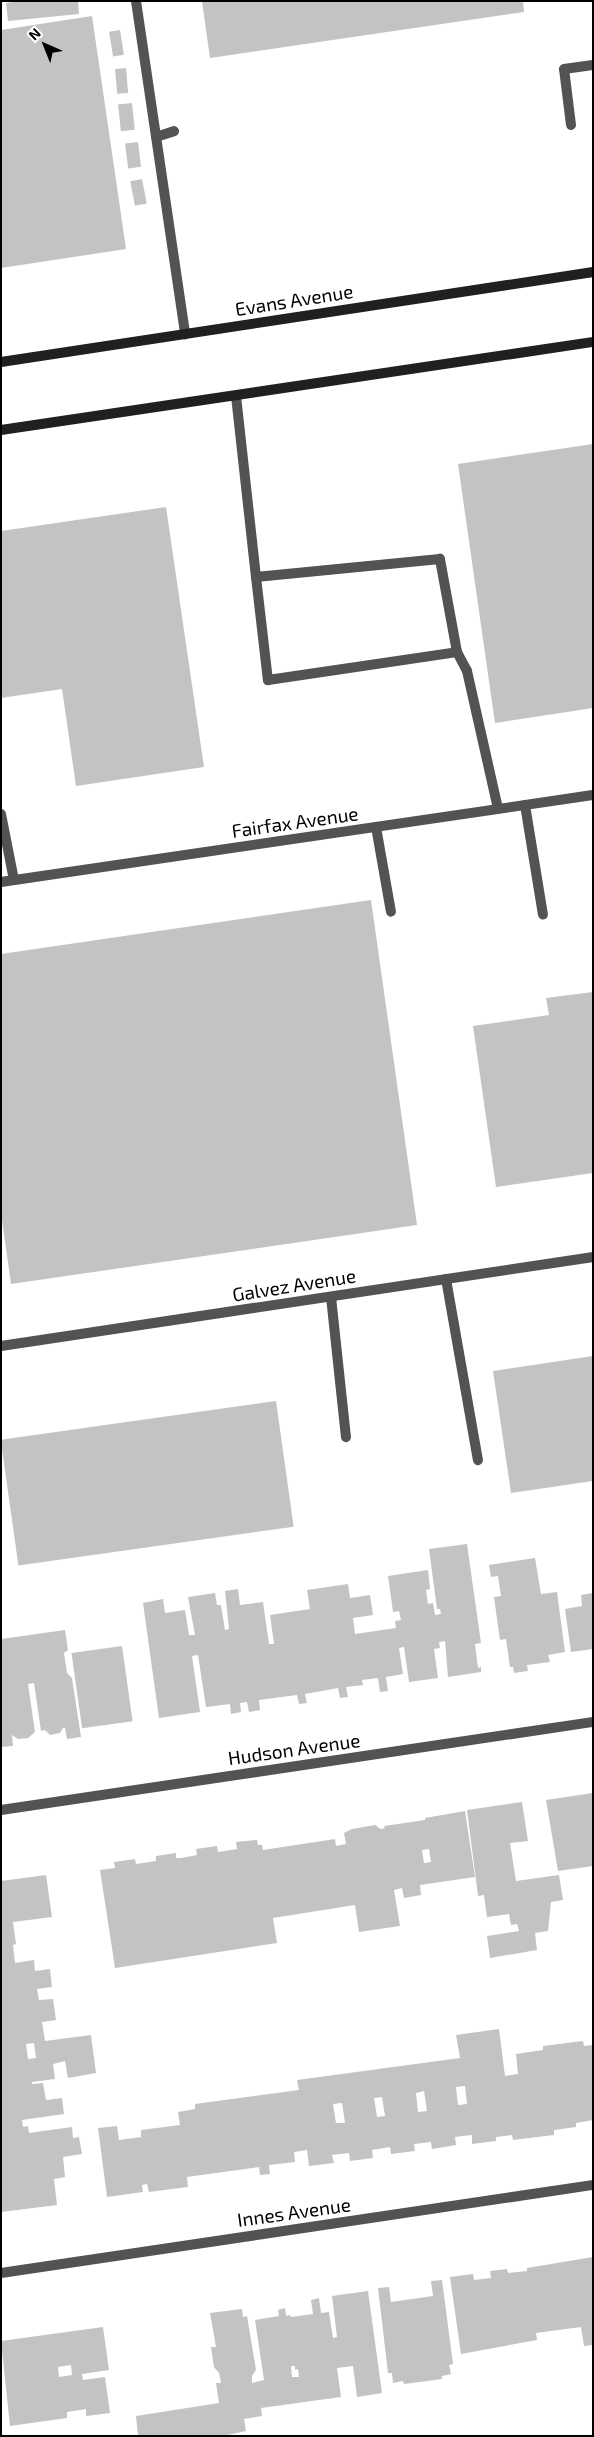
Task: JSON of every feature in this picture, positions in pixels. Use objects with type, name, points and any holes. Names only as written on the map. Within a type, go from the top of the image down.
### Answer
[{"type":"main road","name":"Evans Avenue","points":[[1,362],[593,272]]},
{"type":"main road","points":[[1,430],[593,342]]},
{"type":"street","points":[[136,1],[185,334]]},
{"type":"street","points":[[570,126],[564,70],[593,65]]},
{"type":"street","points":[[156,137],[174,131]]},
{"type":"street","points":[[236,396],[268,680],[458,652]]},
{"type":"street","points":[[256,577],[440,559],[458,652],[467,671],[498,809]]},
{"type":"street","name":"Fairfax Avenue","points":[[1,882],[593,795]]},
{"type":"street","points":[[524,805],[543,915]]},
{"type":"street","points":[[1,814],[14,880]]},
{"type":"street","points":[[376,827],[391,912]]},
{"type":"street","name":"Galvez Avenue","points":[[1,1346],[593,1257]]},
{"type":"street","points":[[446,1279],[478,1460]]},
{"type":"street","points":[[331,1297],[346,1436]]},
{"type":"street","name":"Hudson Avenue","points":[[1,1810],[593,1722]]},
{"type":"street","name":"Innes Avenue","points":[[1,2274],[593,2185]]},
{"type":"building","points":[[20,1],[78,1],[79,14],[8,21],[6,3]]},
{"type":"building","points":[[202,1],[523,1],[524,12],[210,58]]},
{"type":"building","points":[[92,16],[126,249],[1,268],[1,30]]},
{"type":"building","points":[[120,30],[124,55],[113,56],[109,32]]},
{"type":"building","points":[[126,68],[128,93],[117,94],[115,69]]},
{"type":"building","points":[[132,103],[135,130],[121,131],[118,104]]},
{"type":"building","points":[[138,142],[141,167],[128,168],[125,144]]},
{"type":"building","points":[[142,179],[147,204],[135,206],[130,181]]},
{"type":"building","points":[[593,444],[593,708],[495,723],[458,464]]},
{"type":"building","points":[[166,507],[204,767],[76,786],[62,689],[1,698],[1,531]]},
{"type":"building","points":[[371,900],[417,1225],[11,1284],[1,1213],[1,954]]},
{"type":"building","points":[[593,992],[593,1173],[496,1187],[473,1026],[549,1015],[546,998]]},
{"type":"building","points":[[593,1356],[593,1481],[511,1493],[493,1371]]},
{"type":"building","points":[[276,1401],[294,1527],[18,1565],[1,1440]]},
{"type":"building","points":[[467,1544],[481,1643],[475,1644],[478,1668],[481,1667],[481,1672],[448,1677],[445,1641],[439,1642],[440,1648],[434,1649],[438,1678],[409,1682],[404,1647],[399,1648],[403,1674],[386,1677],[388,1691],[380,1692],[378,1678],[362,1680],[363,1685],[346,1687],[348,1697],[340,1698],[338,1688],[305,1694],[307,1703],[299,1704],[297,1695],[259,1700],[260,1710],[249,1712],[247,1702],[240,1703],[241,1712],[231,1714],[230,1704],[206,1707],[198,1655],[192,1656],[200,1712],[159,1718],[143,1603],[163,1599],[165,1613],[185,1610],[189,1635],[195,1635],[188,1597],[215,1593],[217,1605],[221,1605],[225,1630],[229,1629],[225,1591],[238,1589],[240,1605],[263,1602],[269,1644],[274,1644],[270,1615],[310,1609],[307,1590],[348,1584],[350,1598],[370,1595],[373,1615],[353,1618],[355,1634],[396,1628],[395,1621],[401,1620],[399,1611],[393,1612],[388,1576],[428,1570],[430,1589],[426,1590],[428,1604],[433,1603],[435,1615],[441,1614],[440,1609],[437,1609],[429,1549]]},
{"type":"building","points":[[535,1558],[541,1594],[557,1592],[565,1652],[548,1655],[550,1662],[527,1665],[528,1671],[514,1673],[513,1667],[510,1667],[506,1639],[500,1640],[494,1597],[501,1596],[498,1576],[491,1577],[489,1565]]},
{"type":"building","points":[[593,1593],[593,1649],[571,1652],[565,1609],[582,1606],[581,1595]]},
{"type":"building","points":[[65,1630],[68,1650],[64,1653],[67,1673],[72,1678],[81,1737],[67,1739],[65,1728],[60,1733],[50,1735],[45,1730],[41,1731],[34,1683],[28,1684],[35,1732],[28,1738],[18,1739],[12,1735],[13,1746],[1,1747],[1,1639]]},
{"type":"building","points":[[122,1646],[133,1721],[82,1728],[71,1653]]},
{"type":"building","points":[[593,1793],[593,1866],[558,1871],[546,1800]]},
{"type":"building","points":[[522,1802],[528,1841],[510,1843],[516,1881],[559,1875],[563,1900],[551,1902],[548,1931],[535,1933],[537,1950],[490,1958],[487,1936],[519,1931],[517,1924],[511,1925],[509,1914],[487,1917],[484,1895],[478,1896],[467,1810]]},
{"type":"building","points":[[465,1811],[475,1877],[420,1885],[421,1895],[404,1898],[402,1888],[394,1890],[400,1926],[359,1932],[355,1905],[273,1918],[277,1943],[115,1968],[100,1870],[115,1868],[114,1862],[135,1859],[136,1864],[156,1861],[156,1856],[176,1853],[176,1858],[181,1858],[197,1855],[196,1849],[217,1846],[218,1852],[237,1849],[236,1842],[257,1840],[258,1845],[262,1845],[263,1850],[335,1839],[336,1846],[346,1844],[344,1833],[352,1829],[375,1825],[381,1829],[385,1828],[384,1826],[425,1820],[425,1818]],"holes":[[[429,1849],[431,1862],[424,1863],[422,1850]]]},
{"type":"building","points":[[46,1875],[52,1917],[13,1922],[16,1944],[13,1945],[15,1963],[34,1960],[35,1971],[50,1969],[52,1987],[37,1989],[39,2000],[53,1999],[56,2020],[42,2022],[45,2041],[91,2035],[96,2073],[68,2078],[65,2061],[53,2064],[55,2079],[32,2082],[32,2084],[43,2083],[46,2100],[62,2098],[64,2114],[22,2120],[23,2127],[28,2126],[29,2133],[72,2127],[73,2138],[79,2137],[82,2154],[63,2157],[65,2177],[54,2179],[57,2205],[1,2212],[1,1881]],"holes":[[[34,2043],[36,2058],[28,2059],[26,2044]]]},
{"type":"building","points":[[499,2029],[505,2076],[518,2074],[516,2054],[543,2050],[543,2046],[583,2041],[584,2046],[593,2045],[593,2120],[576,2123],[576,2127],[554,2130],[554,2135],[513,2140],[512,2135],[496,2137],[496,2141],[472,2144],[472,2135],[462,2136],[455,2137],[456,2145],[432,2149],[431,2142],[414,2144],[415,2151],[391,2154],[390,2147],[372,2150],[373,2158],[350,2161],[349,2153],[332,2155],[334,2163],[309,2166],[307,2150],[294,2152],[295,2162],[269,2165],[270,2174],[260,2175],[259,2167],[187,2177],[188,2187],[149,2192],[147,2184],[142,2185],[143,2192],[107,2197],[98,2128],[117,2126],[119,2140],[141,2137],[141,2130],[180,2125],[178,2112],[195,2109],[195,2104],[299,2090],[297,2080],[460,2058],[456,2035]],"holes":[[[465,2086],[467,2104],[458,2105],[456,2087]],[[424,2091],[427,2111],[418,2112],[416,2093]],[[382,2097],[385,2116],[377,2117],[374,2098]],[[342,2103],[345,2123],[336,2123],[333,2104]]]},
{"type":"building","points":[[593,2257],[593,2345],[584,2346],[581,2327],[536,2333],[537,2340],[461,2354],[450,2277],[473,2274],[474,2280],[491,2278],[490,2271],[507,2269],[508,2273],[527,2271],[527,2268]]},
{"type":"building","points":[[442,2280],[453,2364],[449,2365],[451,2374],[442,2376],[442,2379],[404,2384],[403,2381],[393,2383],[392,2373],[388,2373],[378,2288],[389,2287],[391,2302],[433,2296],[431,2281]]},
{"type":"building","points":[[368,2291],[382,2393],[357,2397],[353,2366],[337,2368],[341,2397],[261,2408],[262,2416],[244,2419],[246,2431],[223,2436],[138,2436],[136,2416],[219,2403],[216,2383],[221,2383],[219,2373],[214,2367],[211,2347],[216,2347],[210,2313],[242,2309],[243,2317],[247,2316],[256,2370],[252,2376],[252,2383],[264,2380],[255,2320],[279,2316],[278,2310],[285,2308],[286,2316],[313,2314],[311,2300],[319,2298],[321,2313],[329,2312],[333,2338],[337,2337],[332,2296]],"holes":[[[291,2366],[295,2366],[295,2370],[298,2369],[299,2377],[292,2377]]]},
{"type":"building","points":[[103,2327],[109,2370],[82,2374],[83,2380],[105,2377],[110,2413],[86,2416],[86,2409],[67,2412],[67,2418],[10,2426],[1,2341]],"holes":[[[71,2365],[72,2375],[59,2377],[58,2367]]]}]
